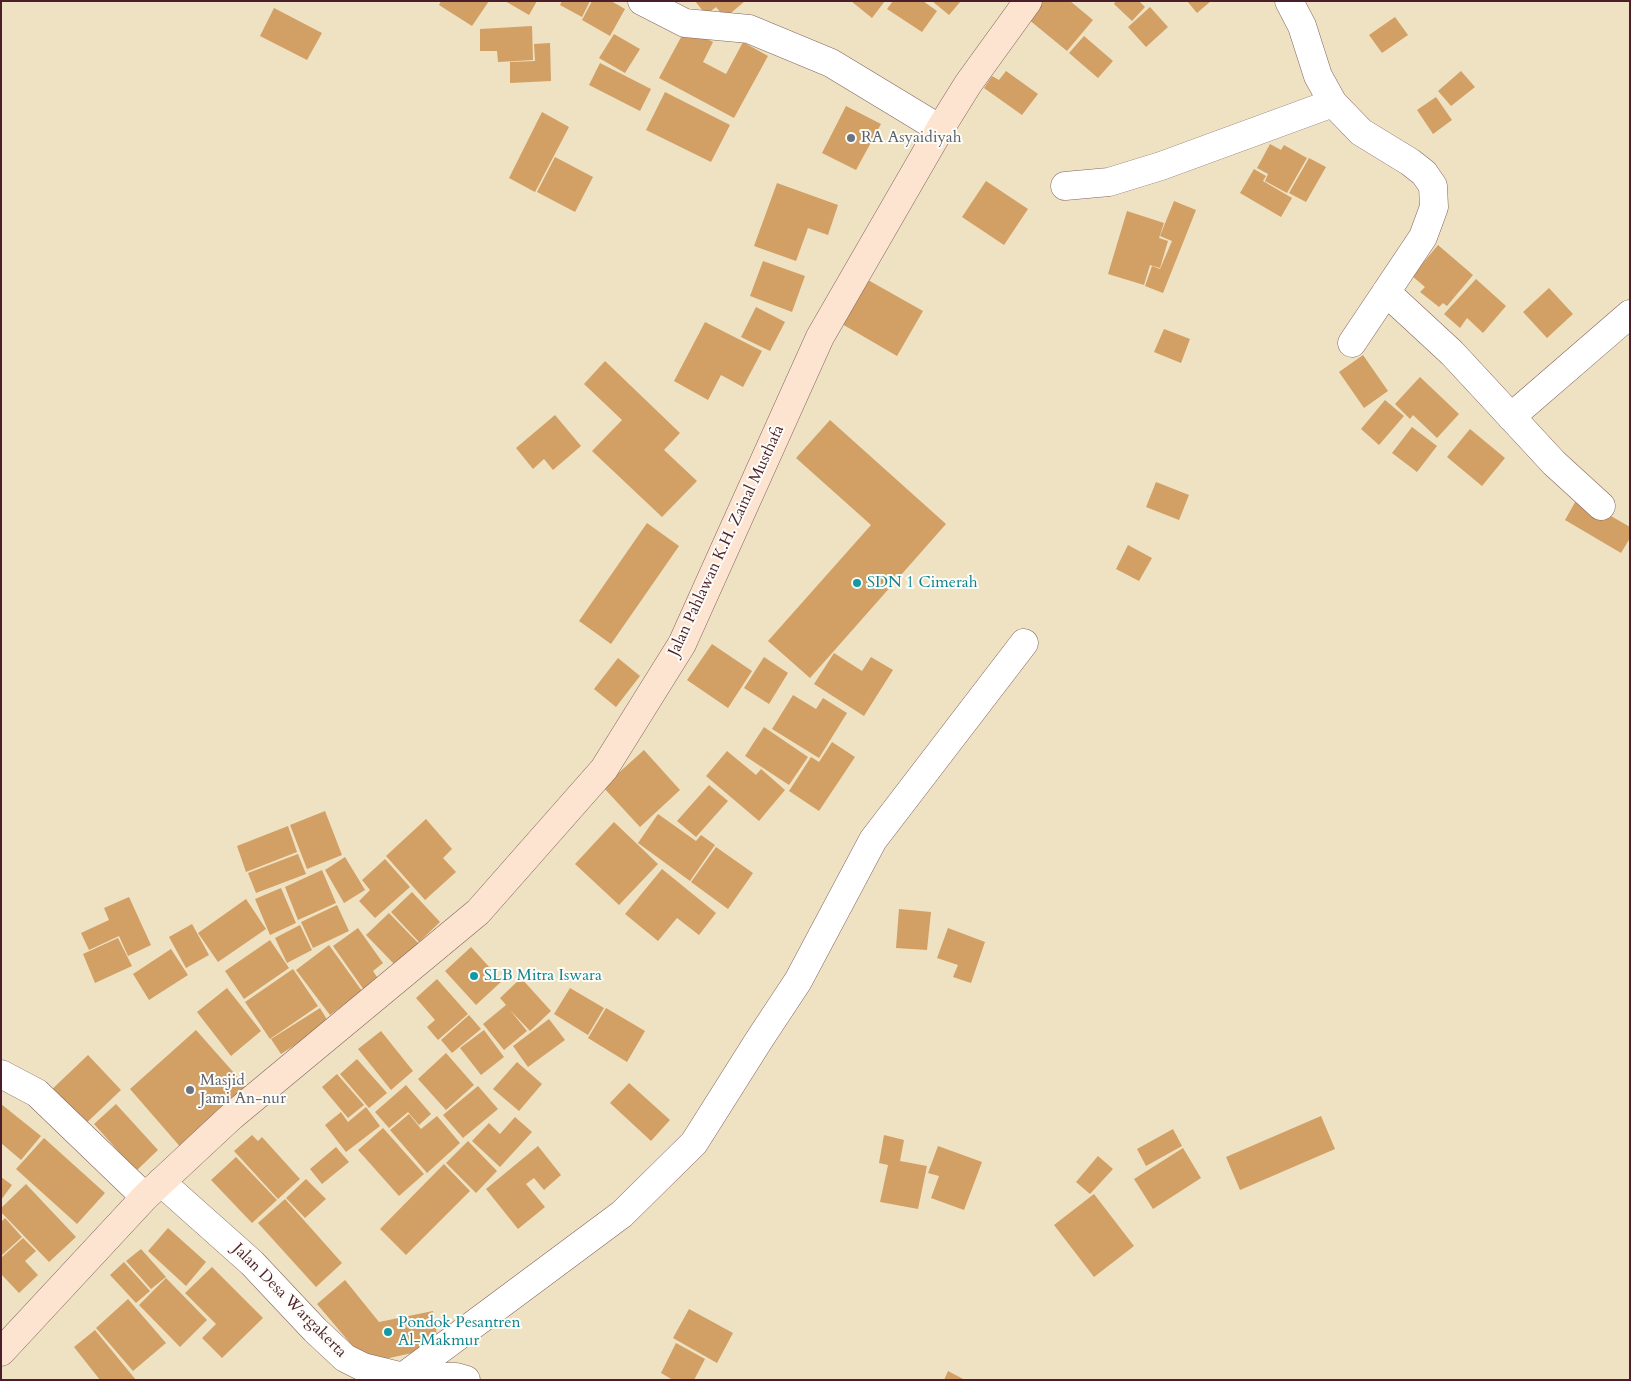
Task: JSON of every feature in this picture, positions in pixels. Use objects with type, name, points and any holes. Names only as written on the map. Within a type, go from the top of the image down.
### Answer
[{"type":"street","points":[[642,1],[685,23],[749,29],[831,63],[940,129]]},
{"type":"street","name":"Jalan Pahlawan K.H. Zainal Musthafa","points":[[1,1352],[153,1190],[232,1116],[478,912],[604,769],[682,644],[820,337],[940,129],[968,84],[1028,1]]},
{"type":"street","points":[[1289,1],[1302,26],[1318,76],[1333,103],[1361,132],[1410,162],[1424,173],[1433,186],[1434,207],[1423,237],[1352,342]]},
{"type":"street","points":[[1065,186],[1109,182],[1161,166],[1333,103]]},
{"type":"street","points":[[1386,292],[1452,353],[1554,463],[1601,506]]},
{"type":"street","points":[[1511,417],[1630,314]]},
{"type":"street","points":[[402,1378],[622,1214],[694,1143],[798,981],[873,840],[1024,643]]},
{"type":"street","name":"Jalan Desa Wargakerta","points":[[1,1074],[37,1093],[153,1190],[252,1263],[315,1330],[345,1358],[363,1367],[402,1378],[456,1377],[466,1380]]},
{"type":"building","points":[[441,1],[489,1],[472,26],[439,5]]},
{"type":"building","points":[[505,1],[537,1],[529,15]]},
{"type":"building","points":[[562,1],[590,1],[582,17],[560,5]]},
{"type":"building","points":[[592,1],[611,1],[625,9],[610,36],[582,20]]},
{"type":"building","points":[[695,1],[745,1],[725,18],[716,7],[706,15]]},
{"type":"building","points":[[851,1],[885,1],[872,18]]},
{"type":"building","points":[[893,1],[923,1],[937,11],[922,32],[887,9]]},
{"type":"building","points":[[932,1],[961,1],[949,15]]},
{"type":"building","points":[[1043,1],[1070,1],[1093,20],[1067,51],[1028,19]]},
{"type":"building","points":[[1116,1],[1139,1],[1145,7],[1132,21],[1114,4]]},
{"type":"building","points":[[1187,1],[1211,1],[1197,13]]},
{"type":"building","points":[[1150,7],[1168,27],[1146,47],[1128,27]]},
{"type":"building","points":[[274,8],[322,33],[307,60],[260,36]]},
{"type":"building","points":[[1395,17],[1408,35],[1382,53],[1369,35]]},
{"type":"building","points":[[532,26],[533,60],[498,62],[497,51],[480,51],[480,29]]},
{"type":"building","points":[[686,28],[713,42],[703,62],[726,74],[743,42],[768,56],[734,118],[659,78]]},
{"type":"building","points":[[614,34],[640,49],[625,73],[599,58]]},
{"type":"building","points":[[1084,36],[1113,61],[1098,78],[1069,53]]},
{"type":"building","points":[[550,43],[551,81],[510,83],[510,62],[535,61],[534,44]]},
{"type":"building","points":[[600,63],[651,89],[640,111],[589,85]]},
{"type":"building","points":[[1006,71],[1038,94],[1022,115],[984,88],[992,76],[999,80]]},
{"type":"building","points":[[1461,71],[1475,87],[1451,106],[1438,91]]},
{"type":"building","points":[[665,92],[730,125],[711,162],[646,130]]},
{"type":"building","points":[[1436,97],[1452,120],[1433,134],[1417,110]]},
{"type":"building","name":"RA Asyaidiyah","points":[[846,106],[881,124],[856,170],[822,153]]},
{"type":"building","points":[[542,112],[569,127],[535,192],[509,178]]},
{"type":"building","points":[[1270,144],[1281,150],[1284,145],[1307,158],[1287,193],[1265,181],[1268,174],[1257,168]]},
{"type":"building","points":[[555,157],[593,177],[575,212],[537,192]]},
{"type":"building","points":[[1309,158],[1326,167],[1306,202],[1289,193]]},
{"type":"building","points":[[1254,169],[1266,176],[1263,181],[1292,198],[1281,217],[1240,193]]},
{"type":"building","points":[[986,181],[1028,209],[1004,245],[962,217]]},
{"type":"building","points":[[777,183],[838,205],[828,235],[808,228],[796,261],[754,246]]},
{"type":"building","points":[[1174,201],[1196,210],[1163,293],[1145,286],[1152,266],[1160,269],[1172,241],[1160,236]]},
{"type":"building","points":[[1127,211],[1164,223],[1159,238],[1168,241],[1160,268],[1150,265],[1144,285],[1108,274]]},
{"type":"building","points":[[1438,245],[1473,275],[1447,306],[1443,303],[1439,307],[1420,292],[1425,287],[1412,276]]},
{"type":"building","points":[[763,261],[805,276],[792,312],[750,296]]},
{"type":"building","points":[[1476,279],[1506,306],[1483,333],[1467,318],[1460,328],[1444,314]]},
{"type":"building","points":[[868,280],[923,311],[897,356],[842,324]]},
{"type":"building","points":[[1549,288],[1573,314],[1547,338],[1523,312]]},
{"type":"building","points":[[756,307],[785,322],[770,351],[741,337]]},
{"type":"building","points":[[705,322],[762,351],[743,387],[721,375],[708,400],[674,381]]},
{"type":"building","points":[[1164,329],[1190,339],[1181,363],[1154,352]]},
{"type":"building","points":[[1363,355],[1388,391],[1364,408],[1339,372]]},
{"type":"building","points":[[605,361],[680,433],[664,450],[697,481],[662,517],[592,451],[622,420],[584,384]]},
{"type":"building","points":[[1420,377],[1459,414],[1437,438],[1413,415],[1410,419],[1395,404]]},
{"type":"building","points":[[1385,400],[1404,416],[1379,445],[1361,429]]},
{"type":"building","points":[[555,415],[581,446],[553,470],[544,459],[533,469],[516,448]]},
{"type":"building","name":"SDN 1 Cimerah","points":[[830,420],[946,524],[810,678],[768,641],[871,525],[796,458]]},
{"type":"building","points":[[1412,427],[1437,446],[1417,472],[1392,453]]},
{"type":"building","points":[[1470,429],[1505,458],[1482,486],[1447,457]]},
{"type":"building","points":[[1156,482],[1189,495],[1179,520],[1146,507]]},
{"type":"building","points":[[1578,497],[1630,527],[1630,538],[1621,553],[1565,520]]},
{"type":"building","points":[[647,523],[679,546],[611,644],[579,621]]},
{"type":"building","points":[[1128,545],[1152,558],[1139,581],[1116,569]]},
{"type":"building","points":[[712,644],[752,671],[728,708],[687,680]]},
{"type":"building","points":[[834,653],[862,671],[871,657],[893,670],[864,716],[814,684]]},
{"type":"building","points":[[764,657],[788,673],[769,704],[744,688]]},
{"type":"building","points":[[618,658],[640,676],[616,707],[594,689]]},
{"type":"building","points":[[793,695],[816,709],[823,698],[847,713],[819,758],[772,729]]},
{"type":"building","points":[[764,727],[808,757],[789,785],[745,756]]},
{"type":"building","points":[[832,742],[855,757],[819,811],[789,791],[811,757],[819,762]]},
{"type":"building","points":[[644,750],[680,790],[640,827],[603,787]]},
{"type":"building","points":[[727,751],[756,775],[761,769],[785,790],[759,821],[706,776]]},
{"type":"building","points":[[709,785],[728,801],[696,837],[677,821]]},
{"type":"building","points":[[325,811],[342,855],[307,869],[290,825]]},
{"type":"building","points":[[658,814],[696,841],[701,835],[715,845],[690,881],[638,843]]},
{"type":"building","points":[[426,819],[452,849],[443,858],[456,872],[425,900],[386,856]]},
{"type":"building","points":[[614,822],[658,864],[619,905],[575,864]]},
{"type":"building","points":[[288,826],[297,852],[246,872],[237,846]]},
{"type":"building","points":[[716,847],[753,873],[728,909],[691,882]]},
{"type":"building","points":[[298,854],[306,874],[256,893],[248,873]]},
{"type":"building","points":[[345,857],[365,890],[344,903],[325,870]]},
{"type":"building","points":[[385,859],[410,887],[375,918],[359,901],[370,890],[362,880]]},
{"type":"building","points":[[662,869],[716,913],[699,935],[677,918],[658,941],[625,914]]},
{"type":"building","points":[[322,870],[336,903],[298,920],[285,887]]},
{"type":"building","points":[[281,888],[296,923],[270,935],[255,899]]},
{"type":"building","points":[[412,892],[440,922],[419,942],[391,912]]},
{"type":"building","points":[[129,897],[151,945],[128,956],[119,936],[89,950],[81,933],[109,920],[104,908]]},
{"type":"building","points":[[246,899],[266,929],[218,962],[198,933]]},
{"type":"building","points":[[337,905],[349,931],[313,948],[301,922]]},
{"type":"building","points":[[899,909],[931,912],[927,950],[896,948]]},
{"type":"building","points":[[389,913],[419,944],[396,966],[366,935]]},
{"type":"building","points":[[192,924],[209,955],[186,968],[169,937]]},
{"type":"building","points":[[300,925],[312,950],[287,963],[275,938]]},
{"type":"building","points":[[358,928],[383,963],[373,971],[379,980],[364,990],[333,946]]},
{"type":"building","points":[[948,928],[985,942],[971,983],[953,977],[958,965],[937,958]]},
{"type":"building","points":[[118,938],[132,966],[95,983],[83,954]]},
{"type":"building","points":[[270,940],[289,968],[244,999],[225,971]]},
{"type":"building","points":[[329,945],[362,991],[330,1015],[296,970]]},
{"type":"building","name":"SLB Mitra Iswara","points":[[471,947],[502,981],[476,1005],[445,971]]},
{"type":"building","points":[[171,949],[188,975],[149,1000],[133,974]]},
{"type":"building","points":[[293,969],[318,1006],[270,1039],[245,1002]]},
{"type":"building","points":[[521,978],[551,1011],[530,1031],[510,1010],[527,1031],[504,1050],[483,1024],[506,1005],[500,998]]},
{"type":"building","points":[[437,979],[468,1014],[438,1040],[427,1027],[435,1020],[416,998]]},
{"type":"building","points":[[227,988],[261,1031],[231,1056],[197,1012]]},
{"type":"building","points":[[570,988],[604,1008],[588,1035],[554,1014]]},
{"type":"building","points":[[320,1008],[329,1023],[281,1054],[271,1039]]},
{"type":"building","points":[[606,1008],[645,1031],[627,1062],[588,1038]]},
{"type":"building","points":[[469,1015],[481,1029],[452,1053],[441,1040]]},
{"type":"building","points":[[549,1019],[565,1040],[528,1067],[513,1046]]},
{"type":"building","name":"Masjid Jami An-nur","points":[[196,1030],[250,1091],[183,1150],[130,1089]]},
{"type":"building","points":[[484,1030],[504,1057],[481,1075],[460,1048]]},
{"type":"building","points":[[381,1031],[413,1071],[391,1090],[358,1049]]},
{"type":"building","points":[[446,1053],[474,1085],[446,1110],[418,1079]]},
{"type":"building","points":[[88,1055],[121,1090],[79,1130],[46,1095]]},
{"type":"building","points":[[357,1059],[387,1093],[369,1108],[340,1074]]},
{"type":"building","points":[[517,1062],[542,1084],[519,1111],[493,1089]]},
{"type":"building","points":[[337,1074],[364,1105],[348,1118],[322,1087]]},
{"type":"building","points":[[629,1083],[670,1120],[651,1141],[610,1103]]},
{"type":"building","points":[[406,1085],[431,1114],[419,1125],[408,1112],[389,1128],[375,1112]]},
{"type":"building","points":[[478,1086],[498,1109],[463,1138],[443,1115]]},
{"type":"building","points":[[1,1104],[41,1136],[21,1160],[1,1143]]},
{"type":"building","points":[[116,1104],[158,1150],[136,1171],[94,1124]]},
{"type":"building","points":[[366,1107],[380,1126],[346,1152],[325,1125],[341,1112],[348,1122]]},
{"type":"building","points":[[409,1114],[421,1129],[437,1116],[460,1143],[427,1173],[390,1130]]},
{"type":"building","points":[[1321,1116],[1335,1149],[1240,1190],[1226,1157]]},
{"type":"building","points":[[515,1117],[532,1132],[500,1167],[472,1141],[489,1123],[500,1134]]},
{"type":"building","points":[[383,1128],[424,1174],[399,1196],[358,1150]]},
{"type":"building","points":[[1173,1129],[1182,1146],[1146,1166],[1137,1149]]},
{"type":"building","points":[[252,1135],[258,1141],[262,1137],[300,1179],[278,1199],[234,1151]]},
{"type":"building","points":[[884,1135],[904,1140],[900,1161],[927,1166],[918,1209],[880,1202],[888,1165],[879,1163]]},
{"type":"building","points":[[44,1138],[105,1193],[77,1224],[16,1169]]},
{"type":"building","points":[[468,1141],[497,1171],[476,1193],[446,1163]]},
{"type":"building","points":[[538,1146],[561,1175],[544,1190],[534,1178],[526,1184],[545,1207],[518,1229],[486,1189]]},
{"type":"building","points":[[938,1146],[982,1162],[964,1210],[931,1198],[939,1176],[928,1173]]},
{"type":"building","points":[[336,1147],[349,1162],[322,1184],[310,1169]]},
{"type":"building","points":[[1183,1148],[1201,1178],[1153,1209],[1134,1179]]},
{"type":"building","points":[[1098,1156],[1113,1169],[1090,1194],[1076,1182]]},
{"type":"building","points":[[236,1157],[277,1200],[252,1223],[211,1180]]},
{"type":"building","points":[[444,1164],[470,1191],[406,1255],[380,1229]]},
{"type":"building","points":[[1,1177],[12,1185],[1,1200]]},
{"type":"building","points":[[306,1179],[326,1199],[305,1218],[286,1198]]},
{"type":"building","points":[[26,1184],[76,1237],[49,1262],[1,1212],[1,1208]]},
{"type":"building","points":[[1094,1194],[1134,1246],[1094,1277],[1054,1225]]},
{"type":"building","points":[[285,1199],[342,1263],[316,1287],[258,1223]]},
{"type":"building","points":[[5,1218],[22,1237],[1,1256],[1,1222]]},
{"type":"building","points":[[168,1228],[206,1262],[186,1286],[148,1251]]},
{"type":"building","points":[[23,1238],[36,1251],[25,1261],[38,1275],[19,1293],[1,1274],[1,1258]]},
{"type":"building","points":[[141,1249],[166,1277],[151,1289],[126,1261]]},
{"type":"building","points":[[124,1262],[150,1291],[136,1303],[110,1275]]},
{"type":"building","points":[[212,1267],[263,1318],[222,1358],[202,1338],[216,1324],[185,1293]]},
{"type":"building","points":[[166,1278],[207,1320],[180,1347],[139,1305]]},
{"type":"building","name":"Pondok Pesantren Al-Makmur","points":[[345,1280],[379,1322],[433,1311],[439,1347],[367,1363],[317,1304]]},
{"type":"building","points":[[128,1299],[166,1343],[133,1371],[96,1328]]},
{"type":"building","points":[[689,1309],[733,1333],[717,1363],[673,1338]]},
{"type":"building","points":[[95,1330],[136,1380],[100,1380],[74,1347]]},
{"type":"building","points":[[676,1343],[705,1359],[694,1380],[673,1380],[661,1373]]},
{"type":"building","points":[[948,1371],[965,1380],[944,1380]]},
{"type":"place","name":"RA Asyaidiyah","points":[[851,138]]},
{"type":"place","name":"SDN 1 Cimerah","points":[[857,583]]},
{"type":"place","name":"SLB Mitra Iswara","points":[[474,976]]},
{"type":"place","name":"Masjid Jami An-nur","points":[[190,1090]]},
{"type":"place","name":"Pondok Pesantren Al-Makmur","points":[[388,1332]]}]
